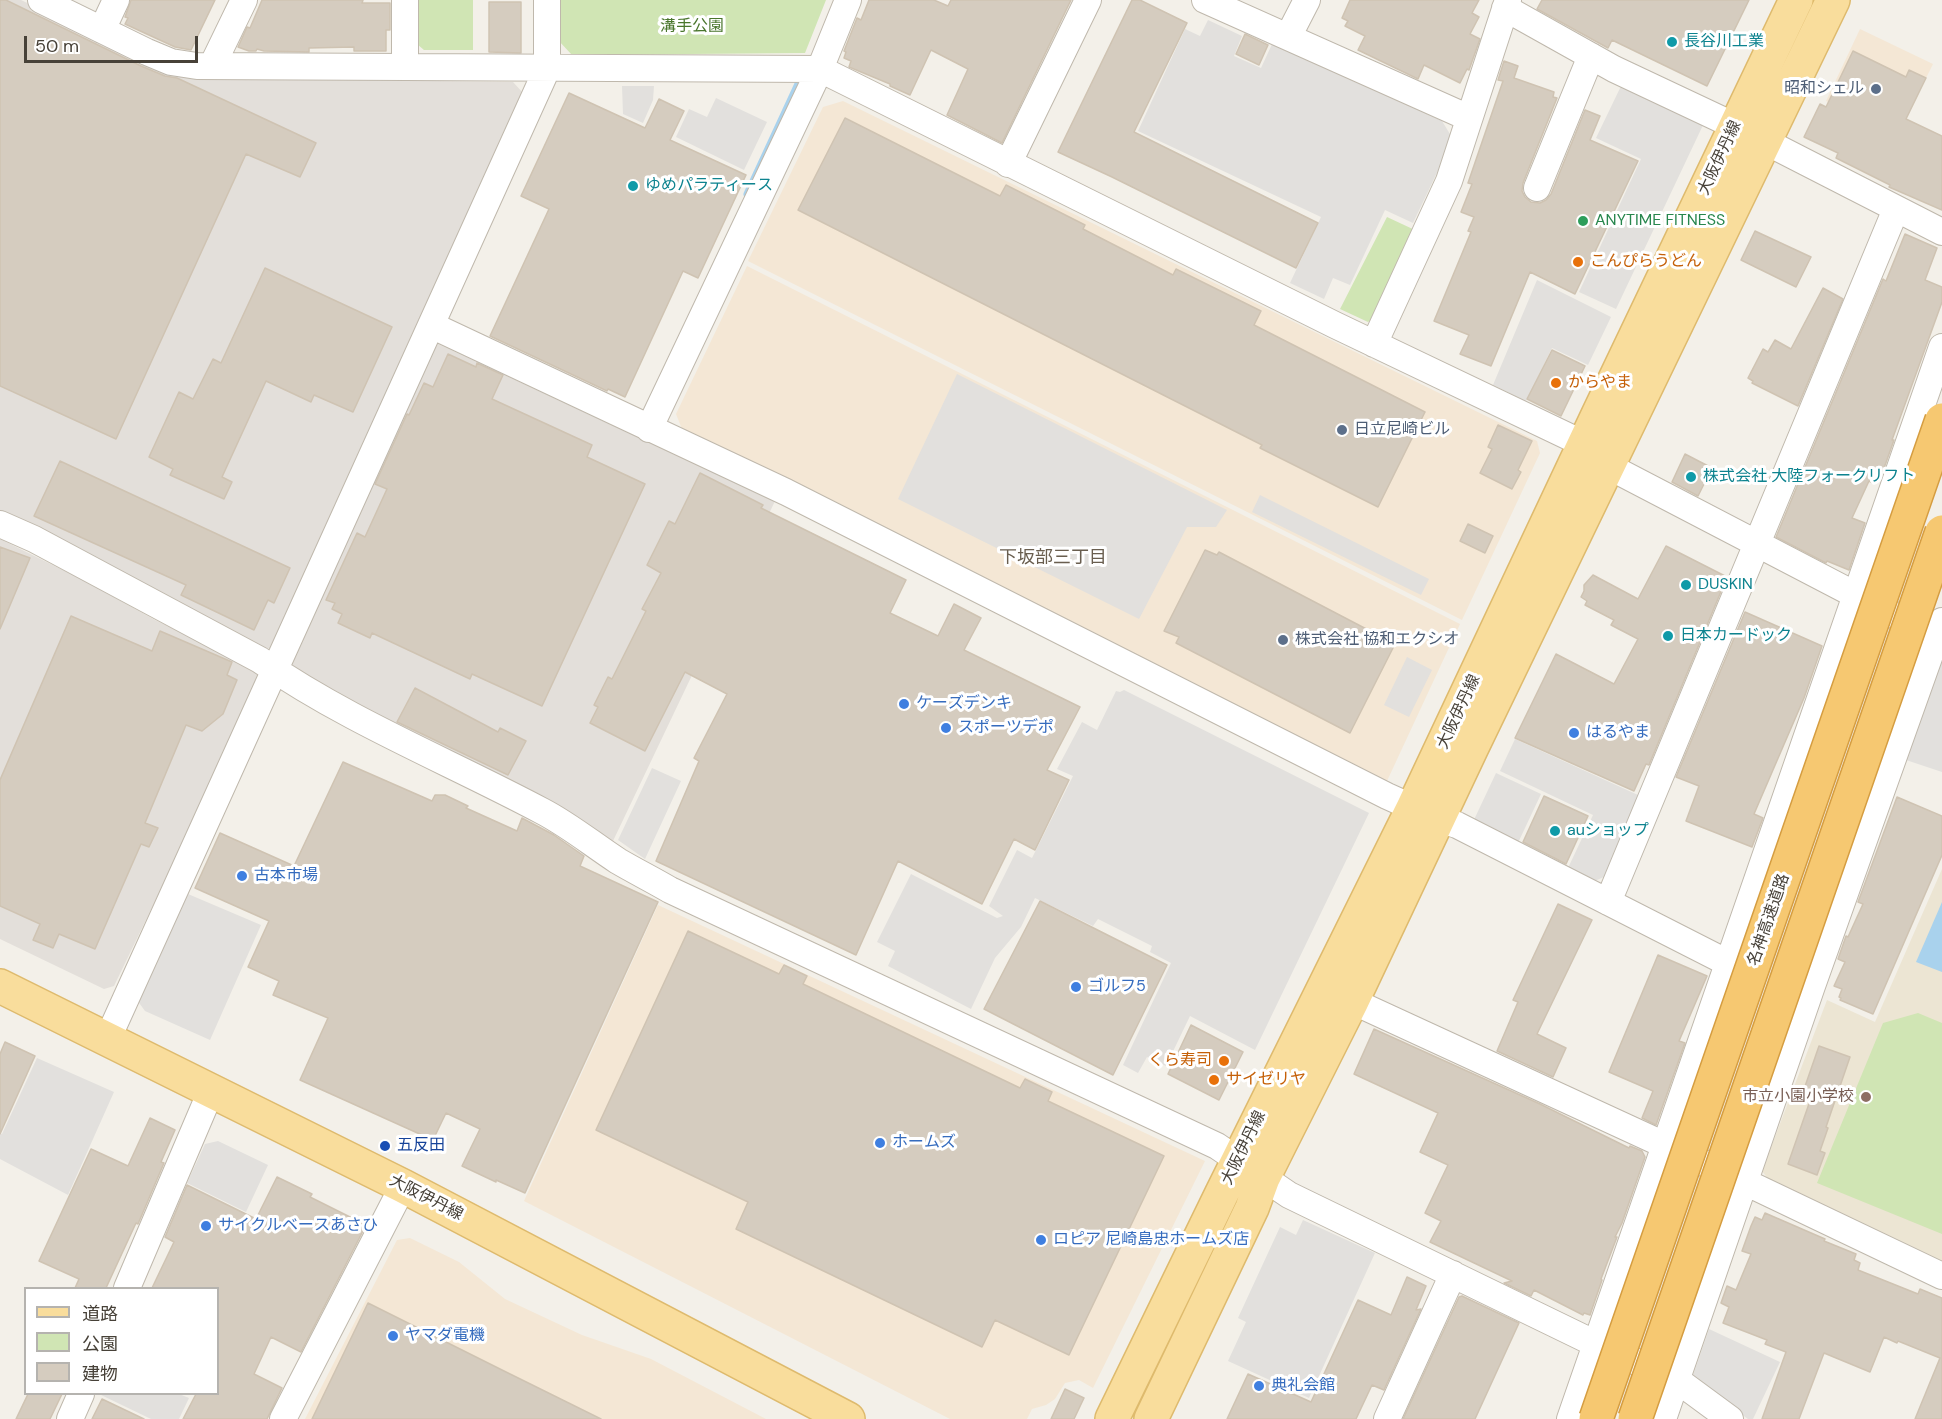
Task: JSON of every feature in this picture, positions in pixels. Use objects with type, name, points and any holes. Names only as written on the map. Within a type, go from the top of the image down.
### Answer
[{"type":"highway","name":"名神高速道路","points":[[1596,1419],[1942,420]]},
{"type":"highway","points":[[1635,1419],[1942,532]]},
{"type":"main road","name":"大阪伊丹線","points":[[1151,1419],[1252,1208],[1251,1169],[1426,814],[1596,455],[1735,126],[1796,0]]},
{"type":"main road","name":"大阪伊丹線","points":[[1596,455],[1764,142],[1833,0]]},
{"type":"main road","name":"大阪伊丹線","points":[[1112,1419],[1251,1169],[1352,1002],[1426,814]]},
{"type":"main road","name":"大阪伊丹線","points":[[0,986],[403,1186],[848,1419]]},
{"type":"street","points":[[41,0],[171,62],[212,66],[820,69],[1596,455],[1855,595],[1940,632],[1812,986],[1664,1419]]},
{"type":"street","points":[[102,30],[116,0]]},
{"type":"street","points":[[212,66],[244,0]]},
{"type":"street","points":[[405,0],[405,66]]},
{"type":"street","points":[[108,1038],[547,68],[547,0]]},
{"type":"street","points":[[649,429],[820,69],[848,0]]},
{"type":"street","points":[[1008,164],[1088,0]]},
{"type":"street","points":[[1205,0],[1469,118]]},
{"type":"street","points":[[1288,37],[1307,0]]},
{"type":"street","points":[[1374,344],[1449,181],[1507,4],[1636,81],[1735,126],[1942,232]]},
{"type":"street","points":[[1537,188],[1592,56]]},
{"type":"street","points":[[1608,902],[1896,209]]},
{"type":"street","points":[[431,325],[786,492],[1426,814],[1457,825],[1608,902],[1729,960],[1812,986]]},
{"type":"street","points":[[1570,1419],[1942,347]]},
{"type":"street","points":[[0,524],[250,655],[290,681],[341,709],[571,826],[619,861],[670,890],[1217,1146],[1289,1195],[1596,1344],[1677,1380],[1730,1419]]},
{"type":"street","points":[[1352,1002],[1745,1182],[1942,1276]]},
{"type":"street","points":[[127,1287],[211,1091]]},
{"type":"street","points":[[283,1419],[403,1186]]},
{"type":"street","points":[[1388,1419],[1453,1274]]},
{"type":"street","points":[[70,1419],[81,1395]]},
{"type":"shaded area","points":[[0,0],[21,0],[180,76],[513,82],[524,94],[275,647],[259,650],[0,512]]},
{"type":"shaded area","points":[[1208,20],[1242,36],[1234,56],[1261,68],[1273,42],[1442,121],[1453,139],[1413,223],[1385,210],[1350,285],[1333,278],[1324,299],[1290,283],[1321,217],[1138,131],[1185,29],[1200,36]]},
{"type":"shaded area","name":"昭和シェル","points":[[1860,29],[1933,64],[1898,135],[1826,101]]},
{"type":"shaded area","points":[[1622,84],[1704,123],[1616,309],[1579,292],[1641,159],[1596,138]]},
{"type":"shaded area","points":[[622,86],[654,86],[653,100],[643,123],[623,114]]},
{"type":"shaded area","points":[[716,98],[767,122],[744,170],[676,137],[689,109],[707,117]]},
{"type":"shaded area","points":[[843,101],[1537,441],[1540,453],[1462,620],[748,261],[823,107]]},
{"type":"shaded area","points":[[747,266],[1460,624],[1387,781],[682,429],[676,414]]},
{"type":"shaded area","points":[[1537,280],[1611,317],[1588,365],[1552,348],[1526,401],[1493,385]]},
{"type":"shaded area","points":[[436,343],[775,501],[613,841],[530,795],[301,677],[289,661]]},
{"type":"shaded area","points":[[957,374],[1227,510],[1216,527],[1187,527],[1139,619],[898,499]]},
{"type":"shaded area","points":[[1260,495],[1429,579],[1421,595],[1252,512]]},
{"type":"shaded area","points":[[0,539],[85,581],[155,620],[253,667],[261,682],[114,986],[104,989],[0,939]]},
{"type":"shaded area","points":[[1407,657],[1432,670],[1409,717],[1384,705]]},
{"type":"shaded area","points":[[1942,662],[1942,772],[1906,760],[1939,663]]},
{"type":"shaded area","points":[[1124,690],[1369,813],[1255,1050],[1190,1016],[1166,1066],[1147,1057],[1138,1073],[1123,1065],[1171,963],[1150,952],[1152,946],[1098,919],[1093,926],[1035,898],[1021,927],[995,958],[971,1009],[888,966],[895,951],[877,942],[911,874],[997,918],[1003,916],[989,906],[1017,850],[1032,858],[1073,776],[1057,769],[1082,722],[1097,730],[1116,691]]},
{"type":"shaded area","points":[[1515,739],[1638,795],[1604,877],[1592,882],[1568,868],[1593,815],[1500,771]]},
{"type":"shaded area","points":[[652,768],[681,781],[645,859],[618,840]]},
{"type":"shaded area","points":[[1496,773],[1541,794],[1517,845],[1472,824]]},
{"type":"shaded area","name":"市立小園小学校","points":[[1942,869],[1942,1263],[1772,1184],[1762,1171],[1827,1000],[1875,1022]]},
{"type":"shaded area","points":[[188,894],[261,925],[210,1040],[145,1011],[137,1000]]},
{"type":"shaded area","name":"ホームズ","points":[[658,905],[1205,1161],[1093,1388],[1079,1380],[1065,1383],[1055,1399],[1046,1405],[1032,1409],[1027,1419],[950,1419],[524,1201]]},
{"type":"shaded area","points":[[37,1058],[114,1092],[68,1195],[0,1159],[0,1133],[2,1134]]},
{"type":"shaded area","points":[[218,1141],[268,1165],[246,1212],[187,1183],[205,1144]]},
{"type":"shaded area","points":[[1303,1220],[1375,1253],[1309,1398],[1228,1361],[1246,1322],[1238,1318],[1280,1227],[1296,1235]]},
{"type":"shaded area","points":[[410,1238],[459,1262],[505,1299],[582,1335],[651,1359],[766,1419],[305,1419],[397,1240]]},
{"type":"shaded area","points":[[1709,1329],[1780,1362],[1753,1419],[1748,1419],[1692,1378]]},
{"type":"shaded area","points":[[101,1395],[182,1395],[189,1398],[179,1419],[151,1419]]},
{"type":"green space","points":[[416,0],[473,0],[473,50],[424,50],[417,44]]},
{"type":"green space","name":"溝手公園","points":[[558,0],[826,0],[805,53],[572,55],[558,40]]},
{"type":"green space","points":[[1387,217],[1417,231],[1374,318],[1368,322],[1340,309]]},
{"type":"green space","points":[[1918,1013],[1942,1023],[1942,1234],[1817,1183],[1883,1023]]},
{"type":"water","points":[[1942,902],[1942,972],[1916,962]]},
{"type":"building","points":[[0,0],[6,0],[141,66],[165,76],[177,78],[316,143],[300,177],[246,154],[116,439],[0,386]]},
{"type":"building","points":[[131,0],[215,0],[191,50],[175,47],[125,24]]},
{"type":"building","points":[[262,0],[363,0],[362,3],[390,3],[390,30],[386,30],[386,51],[354,51],[354,47],[309,48],[309,52],[257,49],[249,51],[238,47],[247,27],[250,28]]},
{"type":"building","points":[[869,0],[934,0],[948,6],[951,0],[1071,0],[1002,143],[947,115],[968,69],[931,50],[910,95],[849,67],[851,61],[844,58],[846,52],[844,51],[857,18],[861,20]]},
{"type":"building","points":[[1132,0],[1140,0],[1187,23],[1134,132],[1318,223],[1296,268],[1058,152]]},
{"type":"building","points":[[1350,0],[1479,0],[1472,13],[1479,17],[1470,34],[1480,39],[1469,70],[1467,69],[1460,83],[1424,65],[1418,79],[1358,50],[1365,36],[1345,26],[1348,21],[1342,18]]},
{"type":"building","name":"長谷川工業","points":[[1542,0],[1749,0],[1707,86],[1612,40],[1608,48],[1537,9]]},
{"type":"building","points":[[489,2],[521,2],[521,53],[489,52]]},
{"type":"building","points":[[1245,34],[1268,45],[1259,65],[1236,54]]},
{"type":"building","points":[[1853,51],[1906,77],[1909,70],[1926,78],[1906,119],[1942,136],[1942,210],[1889,187],[1890,185],[1836,158],[1838,153],[1804,137],[1820,104],[1826,107]]},
{"type":"building","points":[[1504,61],[1518,66],[1514,78],[1554,92],[1553,97],[1557,98],[1523,183],[1522,191],[1531,202],[1540,203],[1551,194],[1585,110],[1600,116],[1590,140],[1638,161],[1575,294],[1530,272],[1491,366],[1460,354],[1469,335],[1434,321],[1471,232],[1468,231],[1474,217],[1461,212],[1472,184],[1468,183],[1503,81],[1498,80]]},
{"type":"building","points":[[569,93],[645,128],[659,99],[684,111],[670,140],[746,175],[698,278],[683,271],[625,397],[608,389],[607,391],[490,336],[549,209],[521,196]]},
{"type":"building","points":[[845,118],[1000,196],[1006,185],[1085,225],[1083,229],[1173,275],[1176,269],[1261,311],[1254,325],[1425,412],[1378,507],[1260,448],[1262,445],[798,210]]},
{"type":"building","points":[[1755,231],[1811,257],[1796,287],[1741,260]]},
{"type":"building","points":[[1905,234],[1937,248],[1925,280],[1942,287],[1942,302],[1883,471],[1879,470],[1873,483],[1869,481],[1852,518],[1865,523],[1849,570],[1827,561],[1826,563],[1776,537],[1883,279],[1886,281]]},
{"type":"building","points":[[265,268],[392,327],[353,412],[314,395],[311,402],[266,381],[222,477],[232,482],[224,499],[170,475],[173,469],[149,457],[179,392],[193,399],[213,359],[221,363]]},
{"type":"building","points":[[1823,288],[1843,299],[1798,406],[1752,383],[1753,381],[1748,378],[1763,349],[1768,352],[1775,340],[1791,349]]},
{"type":"building","name":"からやま","points":[[1552,350],[1585,366],[1561,416],[1527,399]]},
{"type":"building","points":[[448,354],[476,367],[477,363],[503,375],[492,399],[592,445],[587,457],[645,484],[542,706],[472,674],[470,679],[372,633],[370,638],[338,623],[342,614],[332,609],[335,603],[326,600],[357,533],[365,537],[387,489],[375,484],[407,414],[409,415],[424,383],[433,387]]},
{"type":"building","points":[[1498,425],[1532,441],[1512,489],[1480,473],[1492,449],[1488,447]]},
{"type":"building","name":"株式会社 大陸フォークリフト","points":[[1685,454],[1712,468],[1698,496],[1672,482]]},
{"type":"building","points":[[60,461],[290,568],[274,603],[268,600],[254,630],[181,595],[186,585],[34,516]]},
{"type":"building","points":[[700,473],[763,505],[761,508],[906,580],[890,613],[938,636],[954,604],[981,618],[964,650],[1080,707],[1047,770],[1069,780],[1035,850],[1014,839],[982,904],[898,861],[856,955],[656,861],[699,761],[694,758],[727,694],[685,672],[645,751],[590,723],[598,707],[594,705],[608,677],[612,679],[646,611],[642,609],[661,573],[647,565],[669,521],[675,524]]},
{"type":"building","points":[[1468,524],[1493,536],[1485,553],[1460,541]]},
{"type":"building","points":[[1666,546],[1727,577],[1649,765],[1646,764],[1634,791],[1515,738],[1556,654],[1614,684],[1638,639],[1611,625],[1614,620],[1585,605],[1587,601],[1581,597],[1584,585],[1593,575],[1638,599]]},
{"type":"building","points":[[0,547],[30,558],[0,629]]},
{"type":"building","name":"株式会社 協和エクシオ","points":[[1205,550],[1217,555],[1219,552],[1395,644],[1350,733],[1176,643],[1179,637],[1164,631]]},
{"type":"building","points":[[1745,612],[1822,646],[1804,698],[1754,814],[1763,818],[1752,847],[1686,821],[1699,786],[1676,777]]},
{"type":"building","points":[[71,616],[152,651],[160,631],[232,662],[227,675],[237,680],[223,714],[202,731],[186,725],[145,823],[158,828],[149,847],[141,844],[95,949],[59,934],[53,948],[33,940],[40,924],[0,906],[0,780]]},
{"type":"building","points":[[415,688],[498,732],[500,728],[526,741],[508,775],[397,722]]},
{"type":"building","points":[[343,762],[432,801],[435,795],[445,795],[468,806],[466,808],[517,831],[522,818],[554,835],[584,856],[580,866],[658,902],[525,1193],[462,1166],[480,1129],[446,1113],[433,1140],[300,1080],[328,1018],[273,995],[279,981],[248,967],[269,921],[195,888],[220,833],[294,866]]},
{"type":"building","name":"auショップ","points":[[1544,796],[1588,816],[1566,864],[1523,842]]},
{"type":"building","points":[[1897,797],[1942,816],[1942,855],[1873,1014],[1840,1000],[1842,989],[1834,986],[1845,962],[1838,959],[1846,936],[1848,937],[1863,904],[1858,902]]},
{"type":"building","name":"ゴルフ5","points":[[1040,901],[1167,965],[1113,1075],[984,1009]]},
{"type":"building","points":[[1558,904],[1592,920],[1537,1034],[1566,1048],[1553,1077],[1497,1051],[1518,1002],[1513,1000]]},
{"type":"building","name":"ホームズ","points":[[688,931],[779,974],[784,965],[807,976],[803,984],[1020,1088],[1025,1079],[1052,1092],[1048,1101],[1164,1156],[1069,1355],[995,1320],[982,1347],[736,1229],[748,1202],[596,1130]]},
{"type":"building","points":[[1658,955],[1707,976],[1679,1041],[1685,1043],[1656,1125],[1642,1118],[1653,1091],[1609,1072]]},
{"type":"building","points":[[1191,1025],[1243,1052],[1219,1100],[1168,1074]]},
{"type":"building","points":[[1374,1029],[1540,1104],[1629,1148],[1630,1146],[1642,1151],[1645,1157],[1615,1237],[1617,1237],[1590,1315],[1584,1313],[1583,1315],[1534,1290],[1531,1296],[1504,1283],[1512,1281],[1430,1242],[1441,1221],[1425,1213],[1448,1165],[1420,1152],[1438,1113],[1354,1074]]},
{"type":"building","points":[[5,1042],[35,1056],[0,1134],[0,1054]]},
{"type":"building","points":[[1819,1046],[1850,1057],[1826,1127],[1828,1128],[1820,1151],[1825,1153],[1817,1175],[1788,1164],[1811,1098],[1802,1095]]},
{"type":"building","points":[[150,1118],[175,1130],[161,1162],[164,1163],[138,1224],[136,1223],[106,1287],[75,1287],[79,1279],[39,1261],[91,1149],[128,1166]]},
{"type":"building","points":[[277,1177],[312,1194],[310,1197],[366,1225],[301,1352],[271,1337],[254,1374],[282,1388],[267,1419],[183,1419],[195,1395],[219,1395],[219,1287],[152,1287],[174,1242],[165,1237],[187,1185],[256,1219]]},
{"type":"building","points":[[1765,1213],[1856,1254],[1854,1260],[1860,1263],[1858,1270],[1918,1294],[1920,1289],[1942,1298],[1942,1419],[1915,1419],[1940,1358],[1884,1337],[1870,1372],[1824,1353],[1799,1419],[1762,1419],[1786,1352],[1765,1344],[1767,1340],[1723,1323],[1729,1307],[1721,1303],[1727,1286],[1736,1290],[1751,1254],[1742,1251],[1751,1226],[1755,1217],[1762,1220]]},
{"type":"building","points":[[1407,1277],[1426,1286],[1416,1310],[1421,1309],[1384,1390],[1372,1385],[1356,1419],[1227,1419],[1248,1374],[1311,1402],[1358,1300],[1391,1315]]},
{"type":"building","points":[[1462,1296],[1519,1323],[1475,1419],[1403,1419],[1459,1297]]},
{"type":"building","name":"ヤマダ電機","points":[[368,1303],[502,1370],[601,1419],[312,1419]]},
{"type":"building","points":[[1065,1389],[1084,1398],[1074,1419],[1051,1419]]},
{"type":"building","points":[[28,1395],[62,1395],[50,1419],[16,1419]]},
{"type":"building","points":[[102,1399],[144,1419],[92,1419]]},
{"type":"waterway","points":[[747,194],[803,73]]},
{"type":"place","name":"長谷川工業","points":[[1672,42]]},
{"type":"place","name":"昭和シェル","points":[[1876,89]]},
{"type":"place","name":"ゆめパラティース","points":[[633,186]]},
{"type":"place","name":"ANYTIME FITNESS","points":[[1583,221]]},
{"type":"place","name":"こんぴらうどん","points":[[1578,262]]},
{"type":"place","name":"からやま","points":[[1556,383]]},
{"type":"place","name":"日立尼崎ビル","points":[[1342,430]]},
{"type":"place","name":"株式会社 大陸フォークリフト","points":[[1691,477]]},
{"type":"place","name":"DUSKIN","points":[[1686,585]]},
{"type":"place","name":"日本カードック","points":[[1668,636]]},
{"type":"place","name":"株式会社 協和エクシオ","points":[[1283,640]]},
{"type":"place","name":"ケーズデンキ","points":[[904,704]]},
{"type":"place","name":"スポーツデポ","points":[[946,728]]},
{"type":"place","name":"はるやま","points":[[1574,733]]},
{"type":"place","name":"auショップ","points":[[1555,831]]},
{"type":"place","name":"古本市場","points":[[242,876]]},
{"type":"place","name":"ゴルフ5","points":[[1076,987]]},
{"type":"place","name":"くら寿司","points":[[1224,1061]]},
{"type":"place","name":"サイゼリヤ","points":[[1214,1080]]},
{"type":"place","name":"市立小園小学校","points":[[1866,1097]]},
{"type":"place","name":"ホームズ","points":[[880,1143]]},
{"type":"place","name":"五反田","points":[[385,1146]]},
{"type":"place","name":"サイクルベースあさひ","points":[[206,1226]]},
{"type":"place","name":"ロピア 尼崎島忠ホームズ店","points":[[1041,1240]]},
{"type":"place","name":"ヤマダ電機","points":[[393,1336]]},
{"type":"place","name":"典礼会館","points":[[1259,1386]]},
{"type":"district","name":"下坂部三丁目","points":[[1053,558]]}]
